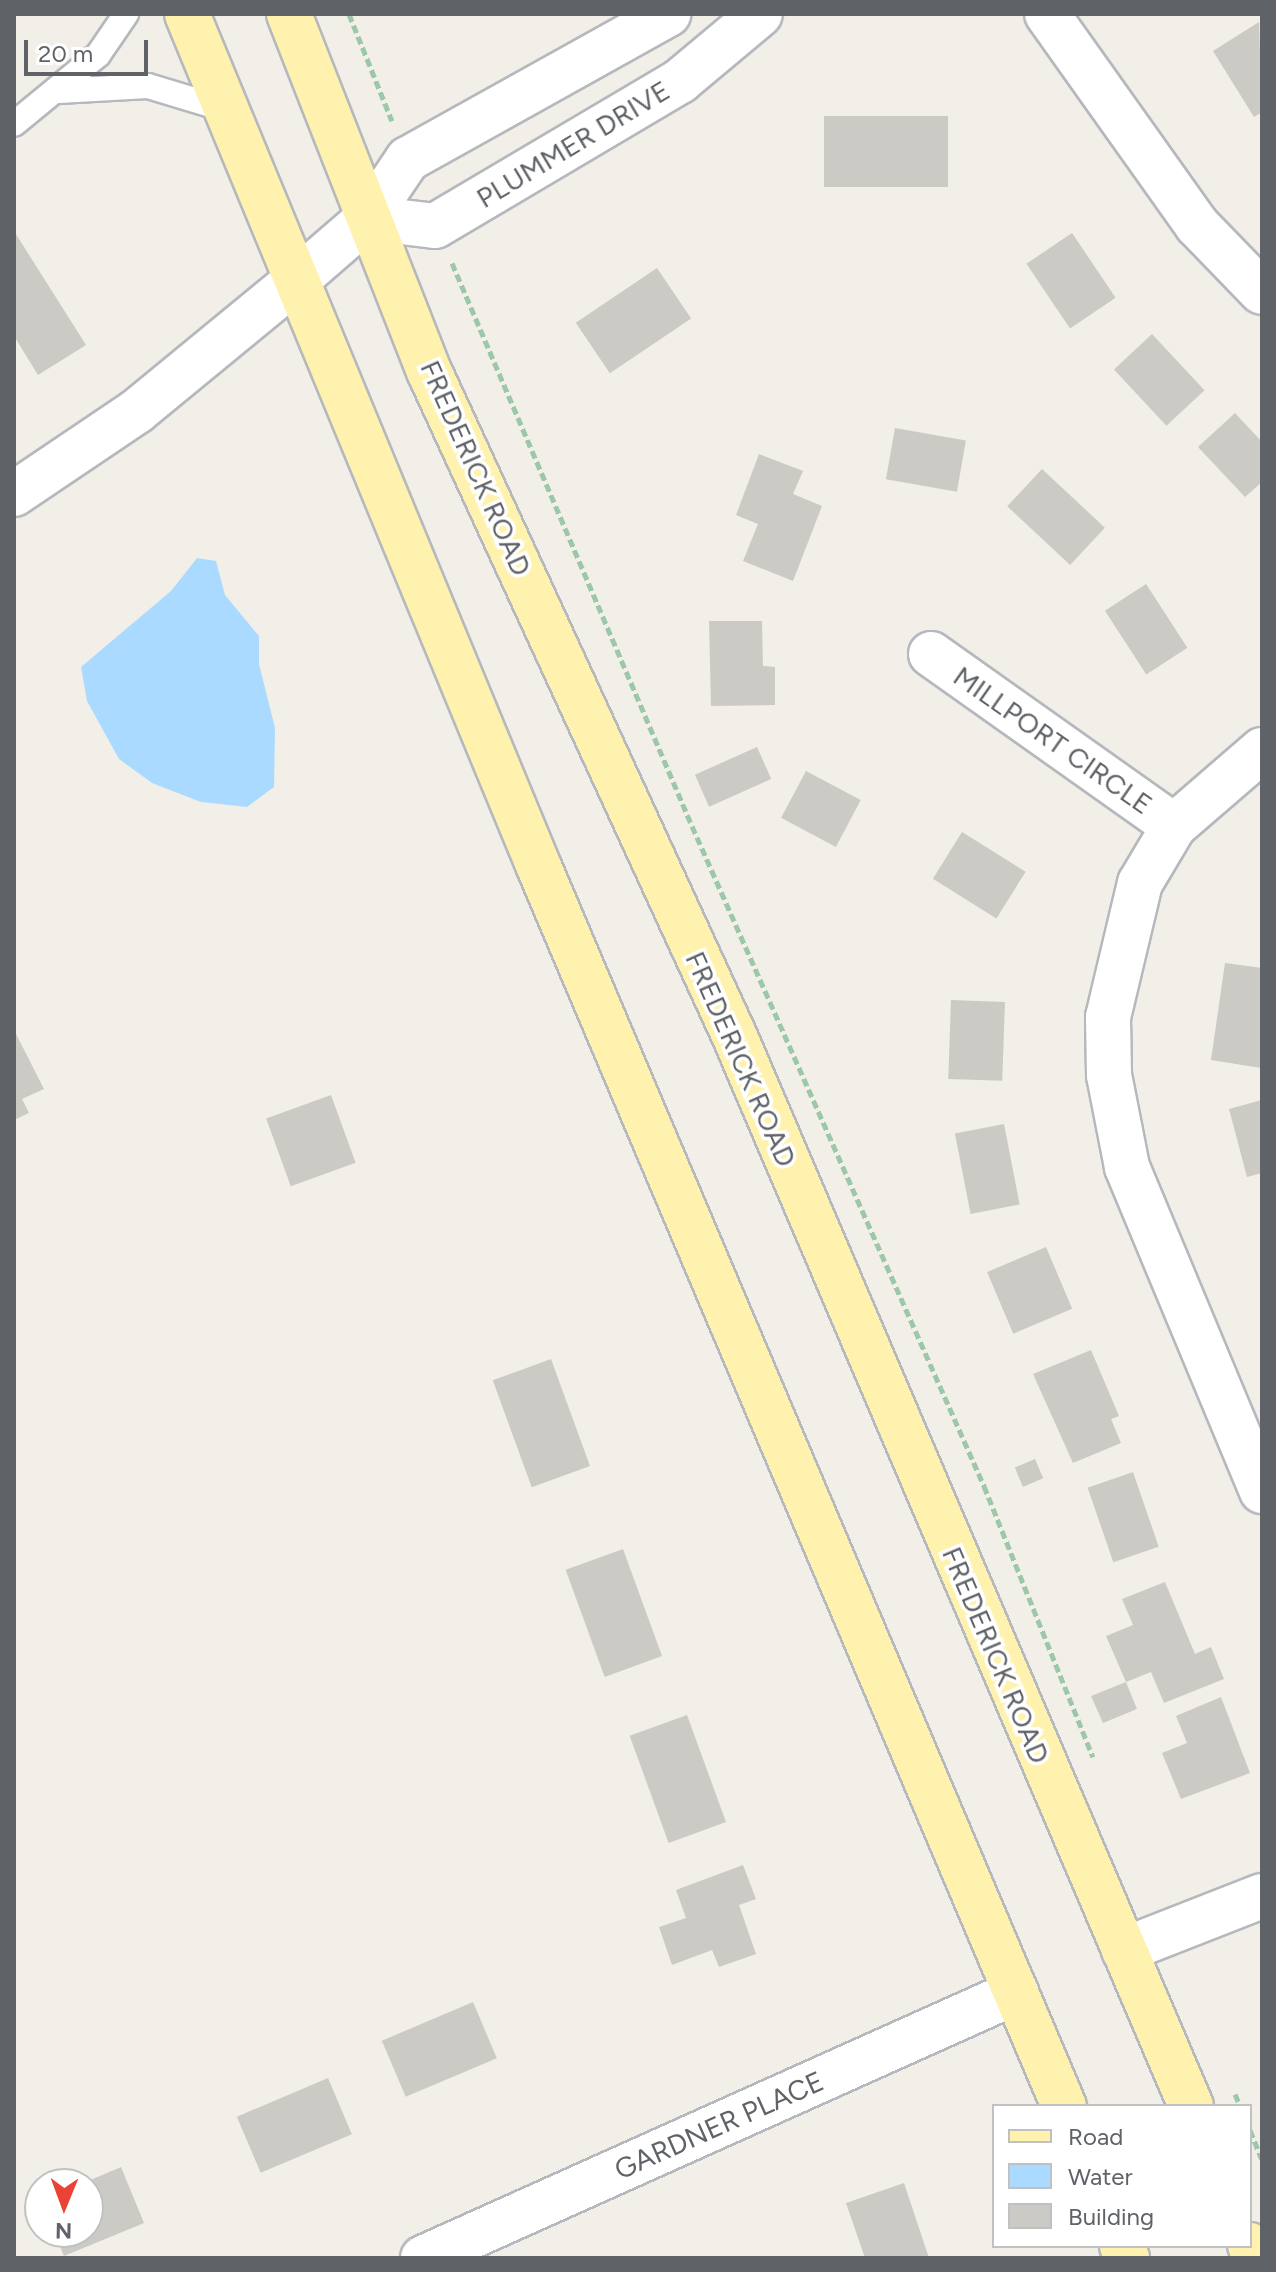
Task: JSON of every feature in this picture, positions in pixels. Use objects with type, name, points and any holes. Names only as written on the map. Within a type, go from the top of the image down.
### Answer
[{"type":"main road","points":[[187,14],[300,277],[545,881],[1063,2104]]},
{"type":"main road","name":"FREDERICK ROAD","points":[[289,14],[430,373],[735,1037],[1190,2104]]},
{"type":"street","points":[[14,494],[137,411],[300,277],[368,218],[408,159],[668,14]]},
{"type":"street","name":"PLUMMER DRIVE","points":[[368,218],[435,226],[680,81],[760,14]]},
{"type":"street","points":[[1047,14],[1197,225],[1262,292]]},
{"type":"street","name":"MILLPORT CIRCLE","points":[[931,654],[1174,826]]},
{"type":"street","points":[[1262,750],[1174,826],[1140,883],[1119,957],[1108,1017],[1109,1075],[1127,1167],[1262,1491]]},
{"type":"street","points":[[1124,1950],[1262,1896]]},
{"type":"street","name":"GARDNER PLACE","points":[[423,2258],[1016,1992]]},
{"type":"lane","points":[[14,124],[59,91],[98,55],[126,14]]},
{"type":"lane","points":[[59,91],[148,86],[229,111]]},
{"type":"path","points":[[1252,2135],[1262,2159]]},
{"type":"water","points":[[197,558],[216,561],[225,595],[259,636],[259,664],[275,728],[274,787],[247,807],[201,802],[152,783],[119,759],[87,701],[81,667],[171,591]]},
{"type":"building","points":[[1259,22],[1262,112],[1254,117],[1213,51]]},
{"type":"building","points":[[824,116],[948,116],[948,187],[824,187]]},
{"type":"building","points":[[14,231],[86,345],[38,375],[14,336]]},
{"type":"building","points":[[1072,233],[1116,298],[1070,328],[1026,264]]},
{"type":"building","points":[[657,268],[691,319],[610,373],[576,323]]},
{"type":"building","points":[[1152,334],[1205,390],[1166,426],[1114,369]]},
{"type":"building","points":[[1235,413],[1262,442],[1262,482],[1245,497],[1198,447]]},
{"type":"building","points":[[895,428],[966,441],[957,492],[886,479]]},
{"type":"building","points":[[759,454],[803,471],[793,494],[822,506],[793,581],[743,561],[758,524],[736,515]]},
{"type":"building","points":[[1042,469],[1105,528],[1070,565],[1007,506]]},
{"type":"building","points":[[1146,584],[1187,648],[1146,674],[1105,611]]},
{"type":"building","points":[[709,621],[762,621],[763,666],[775,667],[775,705],[711,706]]},
{"type":"building","points":[[757,747],[771,779],[709,807],[695,775]]},
{"type":"building","points":[[806,771],[861,800],[836,847],[781,818]]},
{"type":"building","points":[[962,832],[1026,872],[996,918],[933,879]]},
{"type":"building","points":[[1225,963],[1262,968],[1261,1068],[1211,1060]]},
{"type":"building","points":[[951,1000],[1005,1002],[1002,1081],[948,1079]]},
{"type":"building","points":[[14,1030],[44,1089],[22,1099],[29,1113],[14,1120]]},
{"type":"building","points":[[331,1095],[356,1163],[291,1186],[266,1119]]},
{"type":"building","points":[[1262,1100],[1262,1173],[1247,1177],[1229,1109]]},
{"type":"building","points":[[1004,1124],[1020,1204],[971,1214],[955,1134]]},
{"type":"building","points":[[1046,1247],[1072,1309],[1013,1334],[987,1272]]},
{"type":"building","points":[[1091,1350],[1119,1416],[1111,1419],[1121,1443],[1073,1463],[1033,1374]]},
{"type":"building","points":[[551,1359],[590,1466],[532,1487],[493,1380]]},
{"type":"building","points":[[1035,1459],[1043,1478],[1023,1487],[1015,1468]]},
{"type":"building","points":[[1133,1472],[1159,1547],[1113,1562],[1088,1488]]},
{"type":"building","points":[[623,1549],[662,1656],[605,1677],[566,1570]]},
{"type":"building","points":[[1165,1582],[1195,1654],[1211,1647],[1224,1679],[1164,1703],[1151,1672],[1126,1682],[1106,1636],[1133,1625],[1122,1599]]},
{"type":"building","points":[[1126,1682],[1137,1709],[1103,1723],[1091,1696]]},
{"type":"building","points":[[1221,1697],[1250,1773],[1181,1799],[1162,1753],[1187,1743],[1176,1716]]},
{"type":"building","points":[[687,1715],[726,1822],[669,1843],[630,1736]]},
{"type":"building","points":[[743,1865],[756,1899],[739,1905],[756,1954],[719,1967],[712,1950],[672,1965],[659,1927],[686,1918],[676,1890]]},
{"type":"building","points":[[473,2002],[497,2058],[406,2097],[382,2041]]},
{"type":"building","points":[[328,2078],[352,2134],[261,2173],[237,2117]]},
{"type":"building","points":[[121,2167],[144,2223],[104,2240],[104,2174]]},
{"type":"building","points":[[904,2183],[929,2258],[865,2258],[846,2203]]},
{"type":"building","points":[[61,2248],[83,2248],[64,2256]]}]
